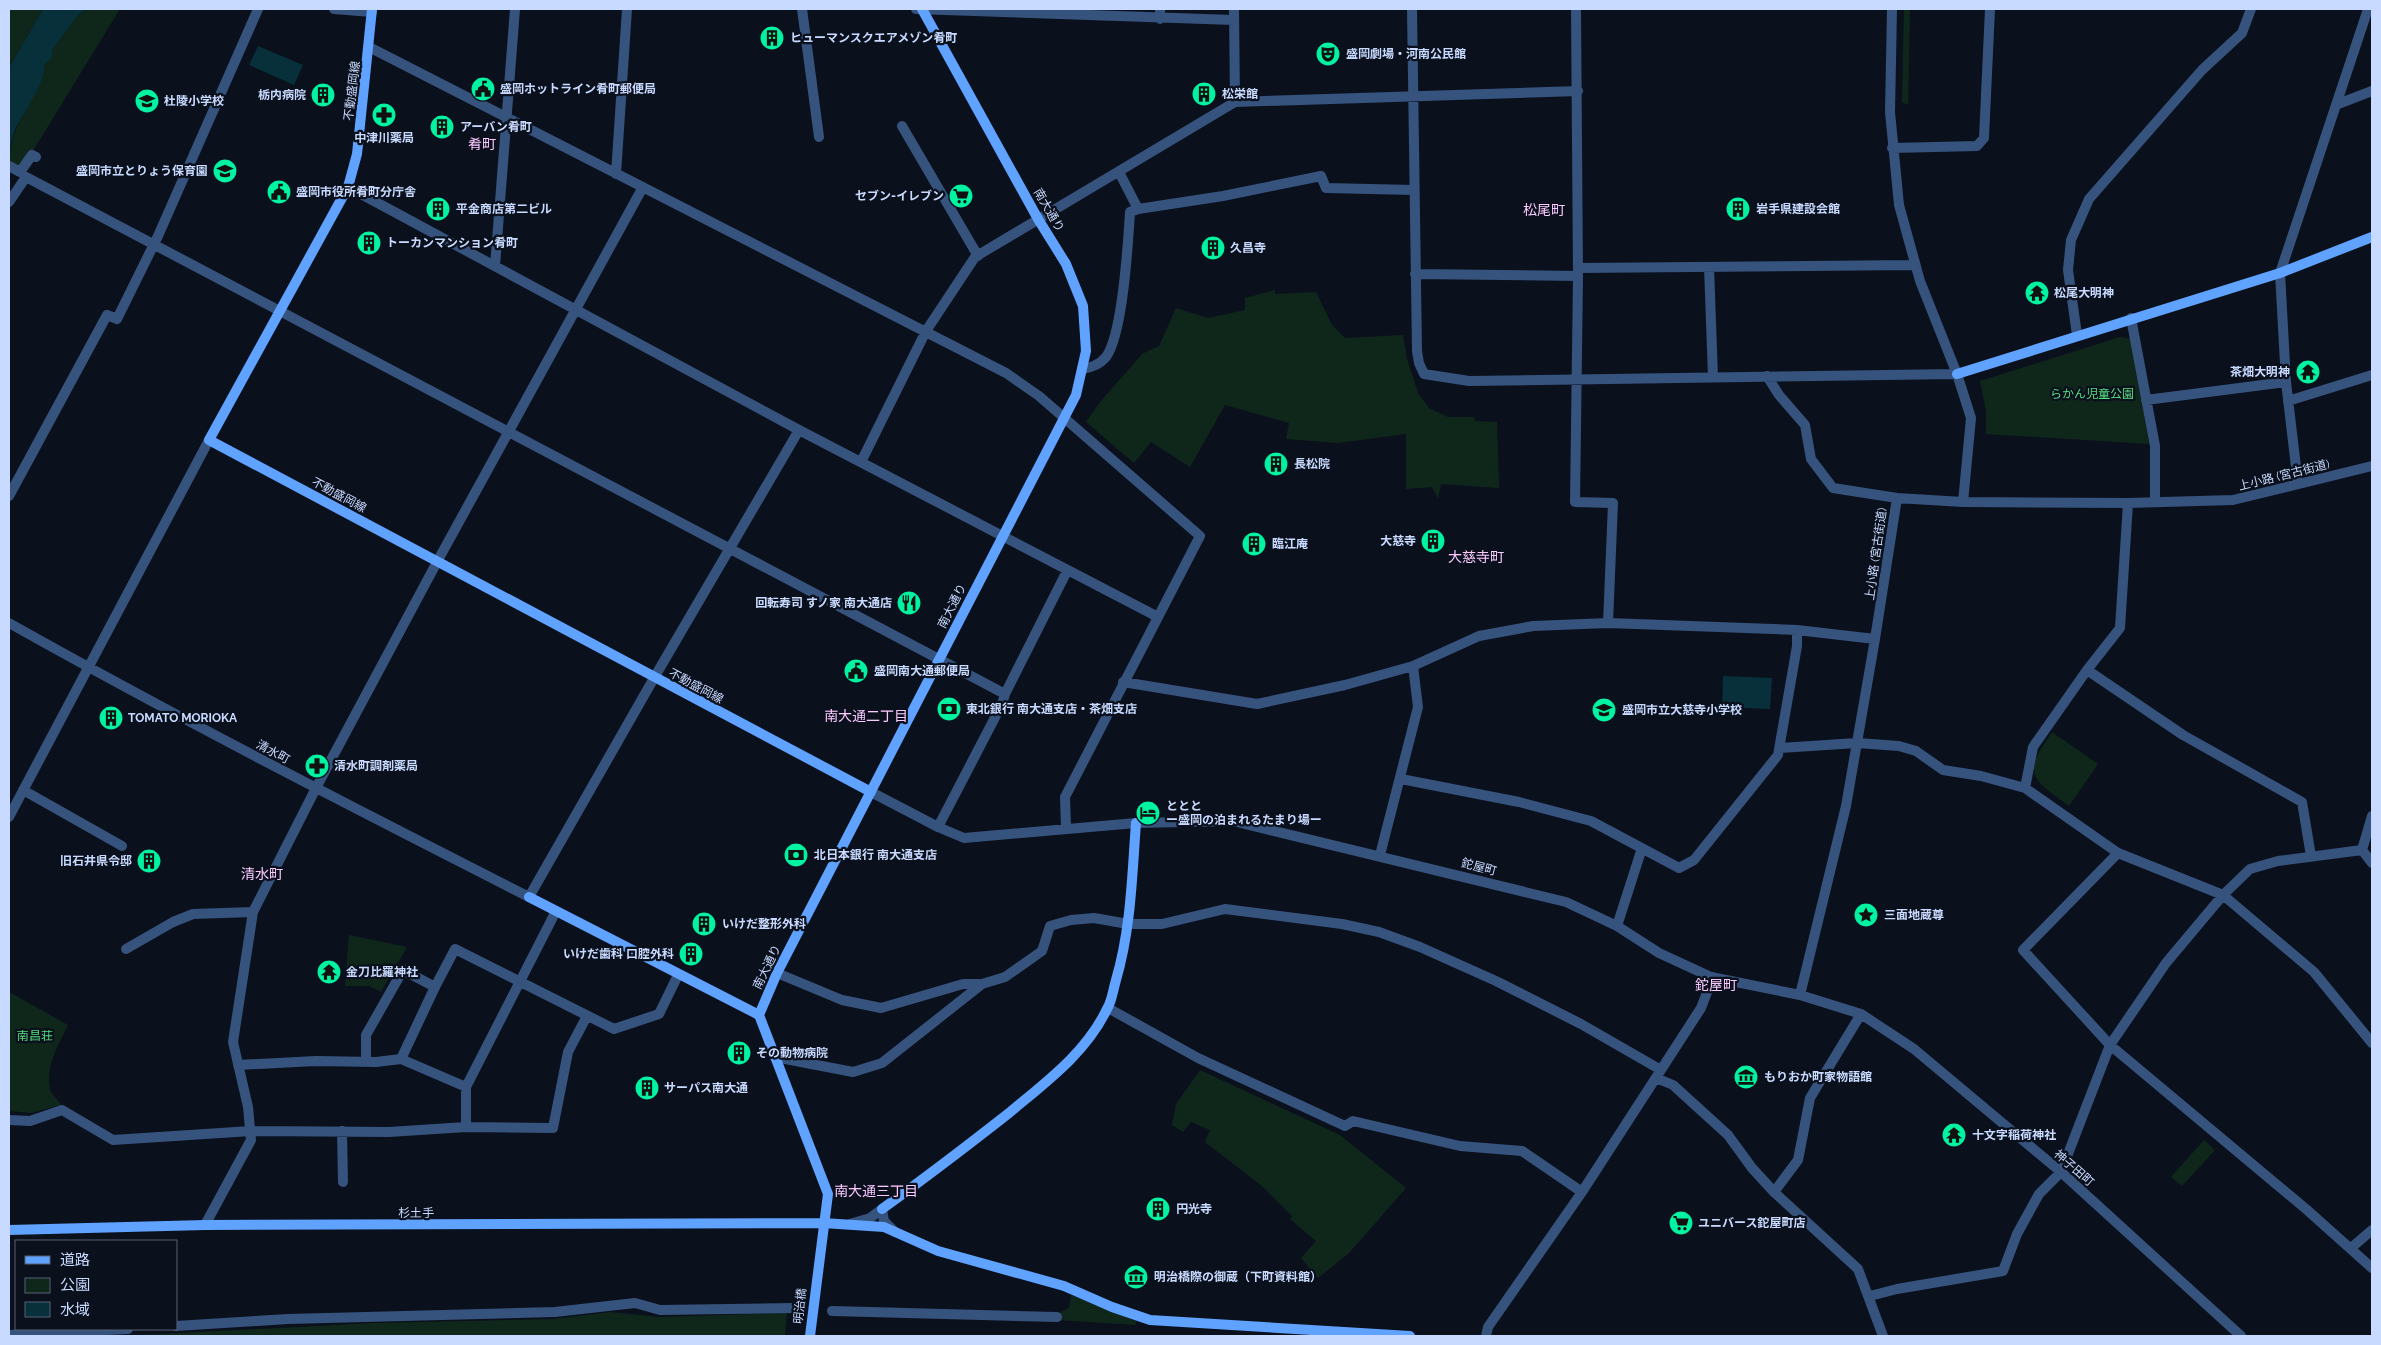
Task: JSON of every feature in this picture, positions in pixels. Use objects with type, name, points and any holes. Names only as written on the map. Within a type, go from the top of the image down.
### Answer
[{"type":"street","points":[[9,496],[107,315],[117,319],[154,245],[258,9]]},
{"type":"street","points":[[334,9],[372,11]]},
{"type":"street","points":[[495,266],[515,9]]},
{"type":"street","points":[[616,174],[627,9]]},
{"type":"street","points":[[802,9],[819,137]]},
{"type":"street","points":[[920,9],[1160,14],[1234,20]]},
{"type":"street","name":"南大通り","points":[[759,1016],[777,973],[1003,536],[1062,417],[1076,395],[1086,350],[1082,306],[1066,264],[1038,219],[920,9]]},
{"type":"street","points":[[1234,9],[1234,102]]},
{"type":"street","points":[[1412,9],[1417,350],[1419,363],[1424,374],[1469,381],[1957,374],[2131,318],[2280,273],[2372,237]]},
{"type":"street","points":[[1576,9],[1578,272],[1575,502],[1613,503],[1608,623]]},
{"type":"street","points":[[1892,9],[1890,112],[1892,148],[1899,204],[1915,265],[1957,374],[1971,418],[1963,502]]},
{"type":"street","points":[[1892,148],[1977,146],[1981,143],[1984,138],[1990,9]]},
{"type":"street","points":[[2077,335],[2068,270],[2071,240],[2084,207],[2107,177],[2202,70],[2242,33],[2251,9]]},
{"type":"street","points":[[2298,484],[2286,382],[2280,273],[2338,104],[2368,9]]},
{"type":"street","name":"不動盛岡線","points":[[372,11],[357,154],[348,187],[209,440],[871,792]]},
{"type":"street","points":[[369,47],[1006,373],[1039,396],[1200,536],[1065,797],[1066,828]]},
{"type":"street","points":[[861,462],[926,331],[978,256],[1234,102],[1578,91]]},
{"type":"street","points":[[2338,104],[2372,91]]},
{"type":"street","points":[[902,126],[978,256]]},
{"type":"street","points":[[9,166],[20,172],[32,155],[36,157]]},
{"type":"street","points":[[1119,172],[1138,209]]},
{"type":"street","points":[[1082,369],[1096,366],[1106,356],[1114,339],[1120,309],[1130,212],[1138,209],[1223,196],[1321,176],[1326,188],[1414,190]]},
{"type":"street","points":[[9,202],[26,177],[1005,694]]},
{"type":"street","points":[[348,187],[799,430],[1158,617]]},
{"type":"street","points":[[205,1225],[251,1140],[248,1107],[233,1042],[254,912],[316,788],[437,562],[574,309],[643,187]]},
{"type":"street","points":[[1415,274],[1578,272],[1709,267],[1915,265]]},
{"type":"street","points":[[1709,267],[1713,378]]},
{"type":"street","points":[[2131,318],[2154,446],[2155,502]]},
{"type":"street","points":[[2288,401],[2372,375]]},
{"type":"street","points":[[1767,376],[1779,395],[1805,425],[1811,459],[1833,488],[1896,498]]},
{"type":"street","points":[[2146,400],[2286,382]]},
{"type":"street","points":[[799,430],[654,678],[529,898],[759,1016],[828,1194],[823,1223]]},
{"type":"street","points":[[9,817],[209,440]]},
{"type":"street","name":"上小路 (宮古街道)","points":[[1800,995],[1846,806],[1875,639],[1896,498],[1963,502],[2128,503],[2233,500],[2372,466]]},
{"type":"street","points":[[2025,788],[2033,747],[2087,670],[2120,628],[2128,503]]},
{"type":"street","points":[[938,828],[1068,571]]},
{"type":"street","name":"清水町","points":[[9,623],[88,668],[529,898]]},
{"type":"street","points":[[1123,682],[1257,704],[1345,685],[1413,666],[1479,636],[1533,626],[1608,623],[1798,630],[1875,639]]},
{"type":"street","points":[[1401,779],[1519,802],[1591,821],[1678,868],[1694,860],[1778,755],[1797,646],[1798,630]]},
{"type":"street","points":[[1380,855],[1418,707],[1413,666]]},
{"type":"street","points":[[2087,670],[2183,735],[2302,802],[2311,856]]},
{"type":"street","points":[[1780,748],[1857,743],[1899,746],[1916,751],[1943,770],[1981,776],[2025,788],[2118,853],[2223,894],[2314,972],[2372,1044]]},
{"type":"street","points":[[23,790],[122,846]]},
{"type":"street","name":"鉈屋町","points":[[871,792],[938,828],[964,838],[1136,822],[1233,820],[1566,902],[1617,926],[1659,954],[1713,977],[1800,995]]},
{"type":"street","points":[[2362,850],[2372,816]]},
{"type":"street","points":[[848,1224],[870,1218],[1000,1120],[1074,1058],[1092,1036],[1108,1008],[1121,963],[1128,924],[1136,822]]},
{"type":"street","points":[[1617,926],[1642,848]]},
{"type":"street","points":[[1870,1296],[1897,1289],[2003,1271],[2017,1234],[2035,1202],[2061,1172],[2110,1045],[2166,963],[2223,894],[2250,869],[2278,861],[2362,850]]},
{"type":"street","points":[[2362,850],[2372,863]]},
{"type":"street","points":[[2118,853],[2023,950],[2110,1045],[2352,1248],[2372,1268]]},
{"type":"street","points":[[777,973],[842,1000],[881,1008],[963,984],[982,984],[1005,977],[1042,952],[1050,926],[1070,920],[1094,918],[1128,924],[1162,924],[1225,909],[1342,924],[1379,932],[1420,947],[1496,981],[1581,1024],[1673,1085],[1728,1135],[1752,1168],[1774,1192],[1858,1269],[1870,1296],[1883,1336]]},
{"type":"street","points":[[126,949],[173,922],[193,914],[254,912]]},
{"type":"street","points":[[466,1128],[466,1087],[555,912]]},
{"type":"street","points":[[401,1059],[435,987],[456,949],[614,1029],[659,1014],[678,974]]},
{"type":"street","points":[[366,1062],[366,1035],[403,970],[435,987]]},
{"type":"street","points":[[1486,1336],[1488,1327],[1582,1192],[1701,1008],[1713,977]]},
{"type":"street","points":[[775,1057],[853,1072],[882,1063],[982,984]]},
{"type":"street","name":"神子田町","points":[[1800,995],[1860,1014],[1914,1049],[2061,1172],[2241,1336]]},
{"type":"street","points":[[1108,1008],[1198,1058],[1345,1126],[1354,1121],[1460,1146],[1522,1151],[1582,1192]]},
{"type":"street","points":[[1774,1192],[1798,1160],[1810,1098],[1860,1014]]},
{"type":"street","points":[[9,1120],[30,1121],[62,1110],[113,1140],[251,1131],[389,1132],[466,1128],[553,1128],[568,1052],[587,1016]]},
{"type":"street","points":[[238,1065],[316,1061],[366,1062],[401,1059],[466,1087]]},
{"type":"street","points":[[342,1131],[343,1182]]},
{"type":"street","points":[[882,1209],[884,1221],[896,1232]]},
{"type":"street","name":"明治橋","points":[[810,1336],[823,1223]]},
{"type":"street","name":"杉土手","points":[[9,1230],[205,1225],[848,1224],[884,1227],[938,1251],[1064,1286],[1112,1307],[1150,1320],[1410,1336]]},
{"type":"street","points":[[2352,1248],[2372,1230]]},
{"type":"street","points":[[178,1326],[298,1319],[555,1312],[635,1303],[660,1310],[794,1308]]},
{"type":"street","points":[[832,1311],[1057,1317]]},
{"type":"street","points":[[9,1335],[108,1330]]},
{"type":"green space","points":[[9,9],[43,9],[9,68]]},
{"type":"green space","points":[[87,9],[120,9],[31,154],[18,167],[9,162],[13,139],[44,71],[44,65],[52,55],[52,50],[79,14]]},
{"type":"green space","points":[[1904,9],[1910,9],[1908,105],[1902,102]]},
{"type":"green space","points":[[1275,290],[1275,294],[1316,292],[1332,325],[1345,338],[1403,335],[1407,359],[1418,393],[1429,408],[1448,417],[1474,417],[1475,421],[1497,422],[1499,488],[1441,484],[1438,499],[1432,487],[1406,489],[1406,434],[1338,443],[1286,439],[1289,423],[1225,405],[1190,467],[1151,442],[1134,463],[1086,422],[1100,402],[1142,354],[1159,346],[1176,308],[1208,318],[1245,310],[1245,298]]},
{"type":"green space","name":"らかん児童公園","points":[[2120,337],[2131,339],[2149,444],[1986,434],[1986,411],[1980,381]]},
{"type":"green space","points":[[2052,732],[2098,764],[2069,806],[2046,789],[2035,775],[2036,758]]},
{"type":"green space","points":[[349,935],[407,947],[381,992],[369,986],[345,986]]},
{"type":"green space","name":"南昌荘","points":[[9,992],[68,1025],[54,1056],[49,1073],[51,1091],[61,1105],[31,1113],[11,1111],[9,1109]]},
{"type":"green space","points":[[1200,1070],[1340,1135],[1406,1188],[1349,1253],[1318,1278],[1301,1258],[1316,1241],[1290,1219],[1292,1216],[1263,1187],[1205,1142],[1210,1130],[1191,1122],[1183,1132],[1172,1125],[1176,1104]]},
{"type":"green space","points":[[2204,1140],[2215,1150],[2182,1186],[2171,1177]]},
{"type":"green space","points":[[1071,1295],[1136,1321],[1136,1325],[1057,1320],[1057,1314],[1069,1308]]},
{"type":"green space","points":[[610,1312],[660,1317],[787,1313],[785,1336],[123,1336],[373,1323],[553,1319]]},
{"type":"water","points":[[43,9],[87,9],[79,14],[52,50],[52,57],[44,65],[42,80],[15,130],[9,152],[9,68]]},
{"type":"water","points":[[258,46],[303,65],[294,85],[249,65]]},
{"type":"water","points":[[1723,676],[1772,678],[1770,709],[1722,707]]},
{"type":"place","name":"ヒューマンスクエアメゾン肴町","points":[[772,38]]},
{"type":"place","name":"盛岡劇場・河南公民館","points":[[1328,54]]},
{"type":"place","name":"盛岡ホットライン肴町郵便局","points":[[483,89]]},
{"type":"place","name":"松栄館","points":[[1204,94]]},
{"type":"place","name":"栃内病院","points":[[323,95]]},
{"type":"place","name":"杜陵小学校","points":[[147,101]]},
{"type":"place","name":"中津川薬局","points":[[384,115]]},
{"type":"place","name":"アーバン肴町","points":[[442,127]]},
{"type":"place","name":"盛岡市立とりょう保育園","points":[[225,171]]},
{"type":"place","name":"盛岡市役所肴町分庁舎","points":[[279,192]]},
{"type":"place","name":"セブン-イレブン","points":[[961,196]]},
{"type":"place","name":"平金商店第二ビル","points":[[438,209]]},
{"type":"place","name":"岩手県建設会館","points":[[1738,209]]},
{"type":"place","name":"トーカンマンション肴町","points":[[369,243]]},
{"type":"place","name":"久昌寺","points":[[1213,248]]},
{"type":"place","name":"松尾大明神","points":[[2037,293]]},
{"type":"place","name":"茶畑大明神","points":[[2308,372]]},
{"type":"place","name":"長松院","points":[[1276,464]]},
{"type":"place","name":"大慈寺","points":[[1433,541]]},
{"type":"place","name":"臨江庵","points":[[1254,544]]},
{"type":"place","name":"回転寿司 すノ家 南大通店","points":[[909,603]]},
{"type":"place","name":"盛岡南大通郵便局","points":[[856,671]]},
{"type":"place","name":"東北銀行 南大通支店・茶畑支店","points":[[949,709]]},
{"type":"place","name":"盛岡市立大慈寺小学校","points":[[1604,710]]},
{"type":"place","name":"TOMATO MORIOKA","points":[[111,718]]},
{"type":"place","name":"清水町調剤薬局","points":[[317,766]]},
{"type":"place","name":"ととと ー盛岡の泊まれるたまり場ー","points":[[1148,813]]},
{"type":"place","name":"北日本銀行 南大通支店","points":[[796,855]]},
{"type":"place","name":"旧石井県令邸","points":[[149,861]]},
{"type":"place","name":"三面地蔵尊","points":[[1866,915]]},
{"type":"place","name":"いけだ整形外科","points":[[704,924]]},
{"type":"place","name":"いけだ歯科 口腔外科","points":[[691,954]]},
{"type":"place","name":"金刀比羅神社","points":[[329,972]]},
{"type":"place","name":"その動物病院","points":[[739,1053]]},
{"type":"place","name":"もりおか町家物語館","points":[[1746,1077]]},
{"type":"place","name":"サーパス南大通","points":[[647,1088]]},
{"type":"place","name":"十文字稲荷神社","points":[[1954,1135]]},
{"type":"place","name":"円光寺","points":[[1158,1209]]},
{"type":"place","name":"ユニバース鉈屋町店","points":[[1681,1223]]},
{"type":"place","name":"明治橋際の御蔵（下町資料館）","points":[[1136,1277]]},
{"type":"district","name":"肴町","points":[[482,144]]},
{"type":"district","name":"松尾町","points":[[1544,210]]},
{"type":"district","name":"大慈寺町","points":[[1476,557]]},
{"type":"district","name":"南大通二丁目","points":[[866,716]]},
{"type":"district","name":"清水町","points":[[262,874]]},
{"type":"district","name":"鉈屋町","points":[[1716,985]]},
{"type":"district","name":"南大通三丁目","points":[[876,1191]]}]
